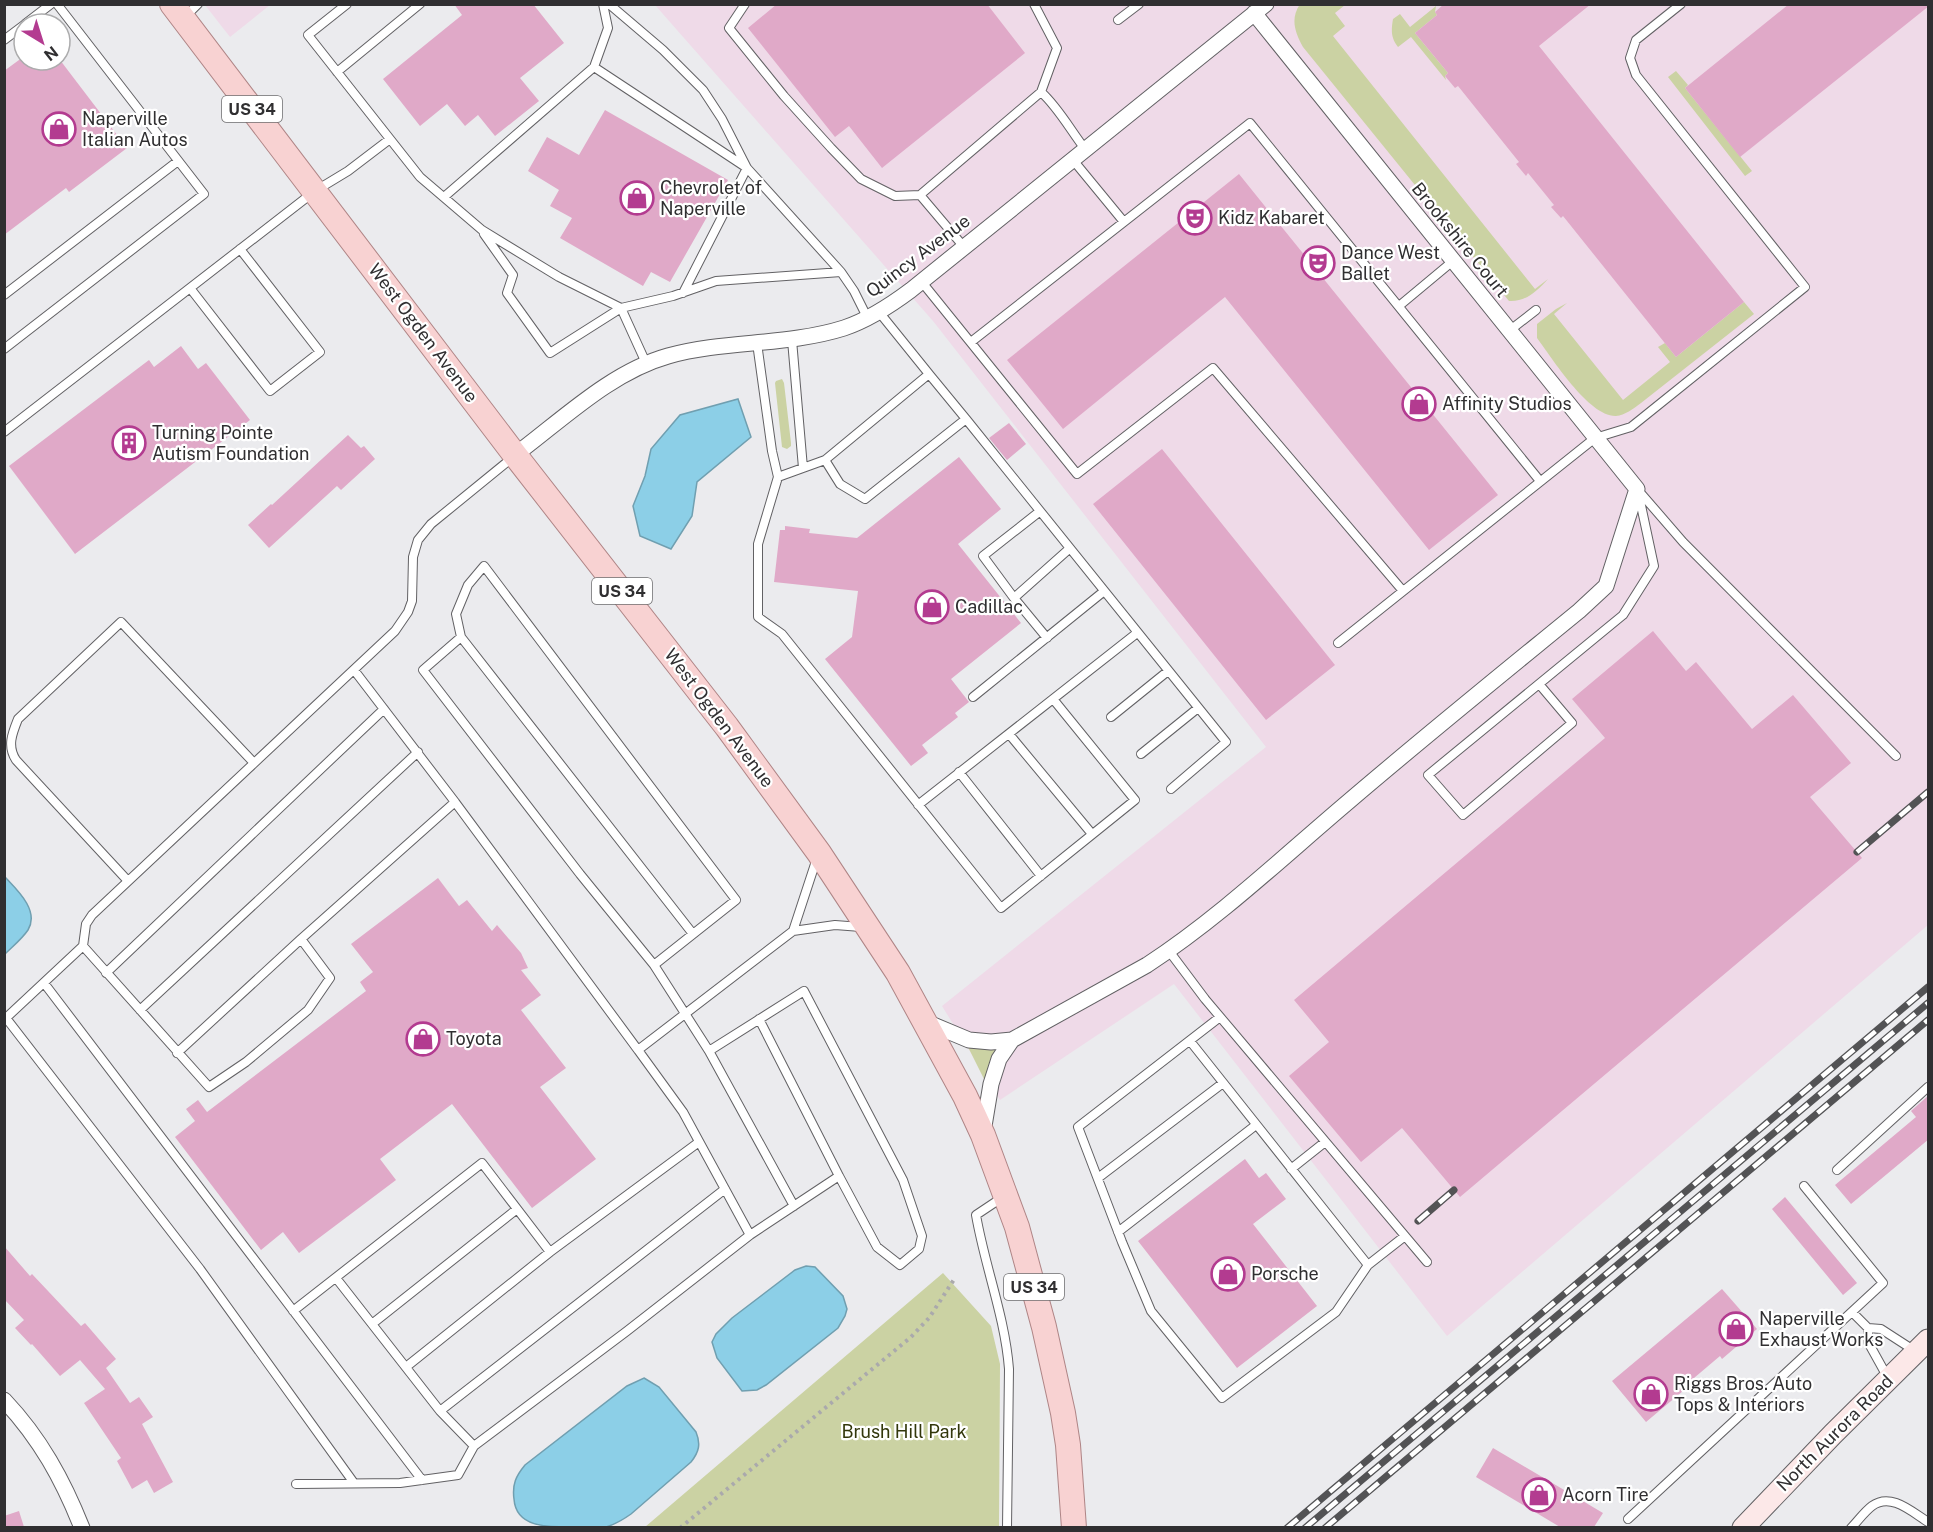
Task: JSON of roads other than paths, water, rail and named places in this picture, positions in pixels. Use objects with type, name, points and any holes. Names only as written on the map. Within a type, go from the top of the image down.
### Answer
[{"type":"main road","name":"West Ogden Avenue","points":[[184,9],[315,191],[515,455],[727,727],[819,853],[870,928],[926,1022],[983,1135],[1006,1194],[1028,1264],[1055,1370],[1068,1445],[1074,1527]]},
{"type":"main road","name":"North Aurora Road","points":[[1743,1527],[1922,1346]]},
{"type":"street","name":"Brookshire Court","points":[[1256,8],[1453,261],[1637,489]]},
{"type":"street","name":"Quincy Avenue","points":[[515,455],[605,386],[646,363],[697,350],[792,340],[845,328],[873,314],[921,281],[964,247],[1256,8]]},
{"type":"street","points":[[926,1022],[969,1040],[991,1042],[1012,1040],[1169,951],[1224,908],[1606,586],[1637,489]]},
{"type":"street","points":[[983,1135],[991,1084],[999,1059],[1012,1040]]},
{"type":"street","points":[[4,1400],[33,1433],[49,1457],[82,1527]]},
{"type":"lane","points":[[4,349],[204,195],[57,4]]},
{"type":"lane","points":[[347,4],[308,35],[420,177],[482,230],[559,277],[621,308],[646,363]]},
{"type":"lane","points":[[337,72],[420,4]]},
{"type":"lane","points":[[444,197],[594,67],[608,28],[603,4]]},
{"type":"lane","points":[[609,4],[663,50],[704,90],[747,168]]},
{"type":"lane","points":[[746,4],[729,28],[784,96],[861,179],[895,196],[920,195],[1041,92],[1057,48],[1034,4]]},
{"type":"lane","points":[[1118,20],[1139,4]]},
{"type":"lane","points":[[1338,643],[1595,438],[1631,427],[1805,287],[1635,75],[1630,58],[1636,40],[1681,4]]},
{"type":"lane","points":[[594,67],[747,168],[841,272],[873,314],[966,419],[1226,742],[1171,789]]},
{"type":"lane","points":[[1041,92],[1051,101],[1067,126],[1086,149]]},
{"type":"lane","points":[[971,342],[1250,123],[1540,481]]},
{"type":"lane","points":[[4,432],[315,191],[348,171],[390,139]]},
{"type":"lane","points":[[1072,160],[1124,222]]},
{"type":"lane","points":[[4,296],[178,161]]},
{"type":"lane","points":[[683,293],[747,168]]},
{"type":"lane","points":[[920,195],[964,247]]},
{"type":"lane","points":[[482,230],[513,275],[507,292],[550,353],[621,308],[683,293],[716,281],[841,272]]},
{"type":"lane","points":[[190,288],[270,391],[320,352],[240,249]]},
{"type":"lane","points":[[1398,306],[1453,261]]},
{"type":"lane","points":[[921,281],[1077,474],[1213,368],[1403,591]]},
{"type":"lane","points":[[1509,331],[1536,310]]},
{"type":"lane","points":[[792,340],[802,468]]},
{"type":"lane","points":[[757,343],[772,451],[778,477],[758,544],[758,617],[782,634],[1001,908],[1135,800],[1053,699]]},
{"type":"lane","points":[[778,477],[825,460],[928,374]]},
{"type":"lane","points":[[825,460],[840,484],[865,500],[966,419]]},
{"type":"lane","points":[[354,1483],[200,1269],[6,1018],[83,946],[86,924],[92,915],[395,631],[408,612],[412,601],[413,557],[418,540],[431,524],[515,455]]},
{"type":"lane","points":[[1539,684],[1572,723],[1463,815],[1428,775],[1623,615],[1654,566],[1637,489]]},
{"type":"lane","points":[[1637,489],[1683,542],[1896,756]]},
{"type":"lane","points":[[1039,512],[983,556],[1047,638]]},
{"type":"lane","points":[[1014,598],[1069,549]]},
{"type":"lane","points":[[654,964],[693,934],[736,900],[484,566],[468,585],[456,614],[461,637],[693,934]]},
{"type":"lane","points":[[974,697],[1103,592]]},
{"type":"lane","points":[[128,881],[11,752],[11,738],[18,719],[113,630],[122,622],[254,763]]},
{"type":"lane","points":[[918,804],[1137,633]]},
{"type":"lane","points":[[461,637],[423,670],[573,864],[654,964],[709,1052],[794,1206]]},
{"type":"lane","points":[[354,670],[418,752],[682,1112],[750,1235]]},
{"type":"lane","points":[[1111,717],[1168,671]]},
{"type":"lane","points":[[1141,754],[1198,708]]},
{"type":"lane","points":[[106,973],[384,709]]},
{"type":"lane","points":[[1009,734],[1092,834]]},
{"type":"lane","points":[[140,1010],[418,752]]},
{"type":"lane","points":[[959,772],[1041,876]]},
{"type":"lane","points":[[177,1053],[455,802]]},
{"type":"lane","points":[[793,931],[819,853]]},
{"type":"lane","points":[[638,1050],[793,931],[836,925],[870,928]]},
{"type":"lane","points":[[83,946],[208,1087],[246,1062],[308,1010],[330,978],[301,939]]},
{"type":"lane","points":[[1169,951],[1220,1017],[1427,1262]]},
{"type":"lane","points":[[44,983],[422,1480]]},
{"type":"lane","points":[[709,1052],[759,1019],[804,991],[903,1180],[922,1236],[919,1249],[900,1265],[877,1247],[838,1176],[759,1019]]},
{"type":"lane","points":[[1220,1017],[1078,1127],[1118,1232],[1152,1311],[1222,1398],[1336,1312],[1368,1265],[1405,1236]]},
{"type":"lane","points":[[1190,1041],[1368,1265]]},
{"type":"lane","points":[[1098,1178],[1223,1083]]},
{"type":"lane","points":[[1836,1170],[1929,1087]]},
{"type":"lane","points":[[1118,1232],[1256,1125]]},
{"type":"lane","points":[[406,1367],[550,1252],[699,1142]]},
{"type":"lane","points":[[1291,1169],[1325,1142]]},
{"type":"lane","points":[[293,1311],[482,1163],[550,1252]]},
{"type":"lane","points":[[296,1484],[400,1483],[458,1475],[474,1446],[750,1235],[838,1176]]},
{"type":"lane","points":[[1629,1519],[1883,1283],[1804,1186]]},
{"type":"lane","points":[[440,1411],[725,1189]]},
{"type":"lane","points":[[1006,1194],[976,1215],[1007,1343],[1007,1527]]},
{"type":"lane","points":[[372,1324],[517,1209]]},
{"type":"lane","points":[[336,1278],[440,1411],[474,1446]]},
{"type":"lane","points":[[1853,1313],[1868,1328],[1881,1329],[1922,1346]]},
{"type":"lane","points":[[1868,1328],[1868,1342],[1888,1379]]},
{"type":"lane","points":[[1851,1527],[1872,1506],[1887,1501],[1903,1506],[1929,1522]]},
{"type":"water","points":[[738,399],[751,437],[697,482],[692,516],[671,549],[640,536],[633,506],[645,476],[651,449],[680,415]]},
{"type":"water","points":[[4,876],[25,900],[31,915],[28,930],[5,954]]},
{"type":"water","points":[[806,1266],[815,1267],[843,1296],[847,1309],[845,1316],[838,1328],[766,1385],[757,1390],[742,1391],[717,1358],[712,1342],[716,1334],[732,1318],[795,1270]]},
{"type":"water","points":[[644,1378],[659,1387],[696,1432],[698,1448],[691,1462],[631,1514],[606,1527],[545,1526],[528,1521],[521,1516],[516,1509],[514,1485],[525,1465],[627,1386]]},
{"type":"railway","points":[[1857,852],[1928,792]]},
{"type":"railway","points":[[1287,1528],[1928,987]]},
{"type":"railway","points":[[1305,1528],[1928,1003]]},
{"type":"railway","points":[[1325,1528],[1928,1020]]},
{"type":"railway","points":[[1418,1221],[1454,1190]]},
{"type":"place","name":"Naperville Italian Autos","points":[[59,129]]},
{"type":"place","name":"Chevrolet of Naperville","points":[[637,198]]},
{"type":"place","name":"Kidz Kabaret","points":[[1195,218]]},
{"type":"place","name":"Dance West Ballet","points":[[1318,263]]},
{"type":"place","name":"Affinity Studios","points":[[1419,404]]},
{"type":"place","name":"Turning Pointe Autism Foundation","points":[[129,443]]},
{"type":"place","name":"Cadillac","points":[[932,607]]},
{"type":"place","name":"Toyota","points":[[423,1039]]},
{"type":"place","name":"Porsche","points":[[1228,1274]]},
{"type":"place","name":"Naperville Exhaust Works","points":[[1736,1329]]},
{"type":"place","name":"Riggs Bros. Auto Tops & Interiors","points":[[1651,1394]]},
{"type":"place","name":"Acorn Tire","points":[[1539,1495]]},
{"type":"park label","name":"Brush Hill Park","points":[[904,1432]]}]
